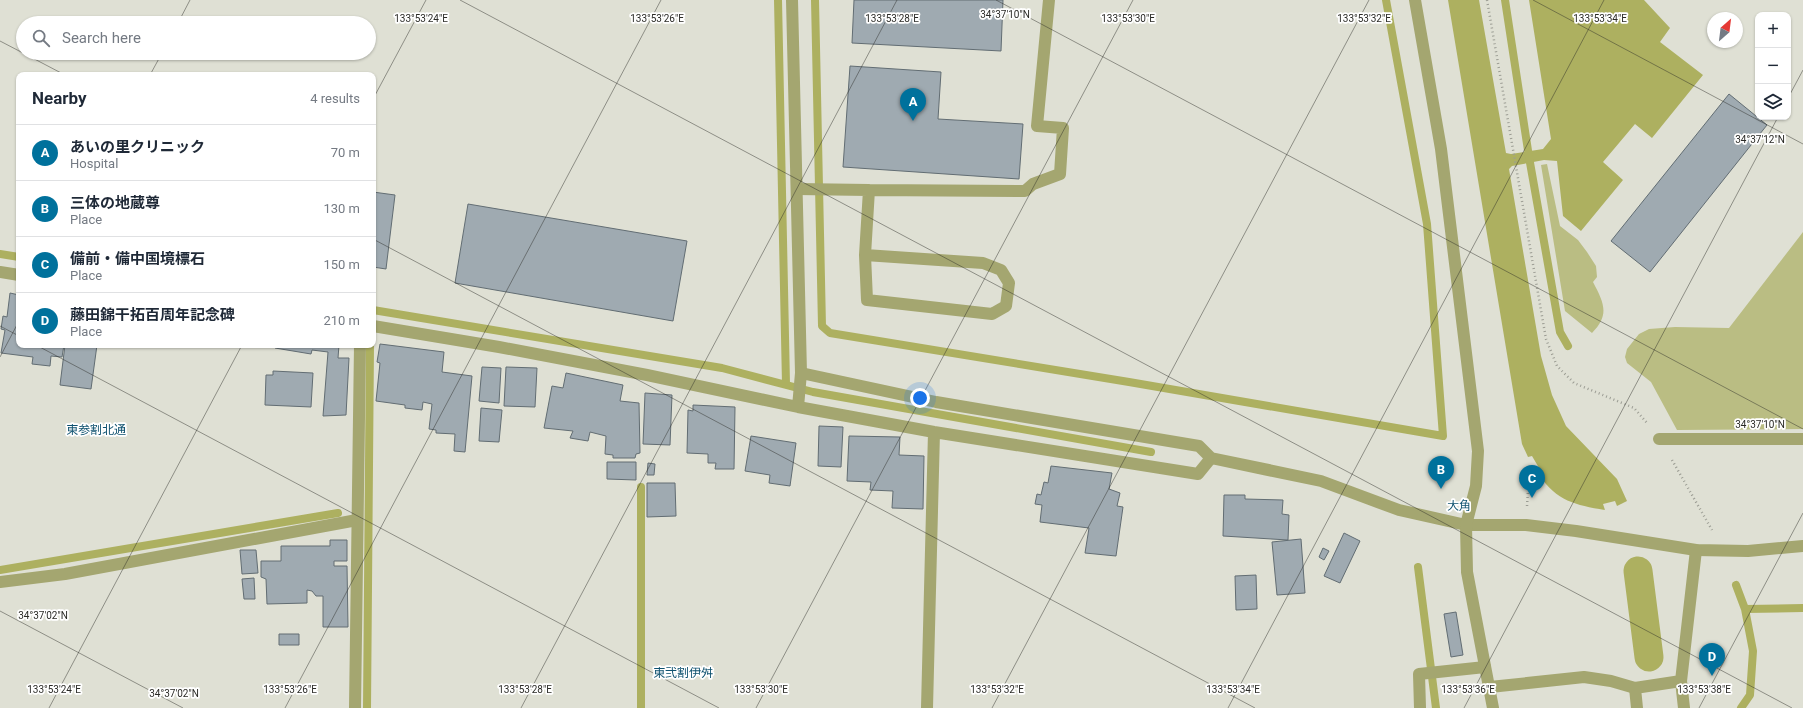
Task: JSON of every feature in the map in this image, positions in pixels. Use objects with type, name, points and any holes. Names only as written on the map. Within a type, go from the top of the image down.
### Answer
[{"type":"street","points":[[792,0],[802,189],[801,376],[799,402]]},
{"type":"street","points":[[802,189],[1025,191],[1032,184],[1060,174],[1063,128],[1037,126],[1049,0]]},
{"type":"street","points":[[1415,0],[1441,149],[1478,451],[1476,486],[1466,525],[1467,572],[1493,708]]},
{"type":"street","points":[[865,255],[983,263],[1001,270],[1009,283],[1006,306],[992,314],[867,300],[865,255],[869,190]]},
{"type":"street","points":[[0,272],[16,274]]},
{"type":"street","points":[[376,326],[499,347],[799,402],[934,432],[1198,474],[1211,458]]},
{"type":"street","points":[[356,708],[360,348]]},
{"type":"street","points":[[801,376],[936,402],[1199,446],[1211,458],[1321,481],[1399,510],[1466,525],[1526,525],[1576,531],[1696,550],[1724,551],[1803,546]]},
{"type":"street","points":[[927,708],[934,432]]},
{"type":"street","points":[[1659,438],[1803,439]]},
{"type":"street","points":[[0,582],[65,574],[357,520]]},
{"type":"street","points":[[1684,708],[1681,681],[1696,550]]},
{"type":"street","points":[[1420,708],[1419,674],[1485,667]]},
{"type":"street","points":[[1490,687],[1584,678],[1611,681],[1635,688],[1681,681]]},
{"type":"street","points":[[1635,688],[1637,708]]},
{"type":"path","points":[[1487,0],[1546,339],[1557,366],[1574,383],[1634,408],[1659,438],[1724,551]]},
{"type":"shaded area","points":[[1448,0],[1479,0],[1506,153],[1511,154],[1543,149],[1551,139],[1529,0],[1644,0],[1670,28],[1660,42],[1703,75],[1652,138],[1635,124],[1603,162],[1623,180],[1581,231],[1563,216],[1557,161],[1544,160],[1512,166],[1509,169],[1541,356],[1552,395],[1566,426],[1617,479],[1627,501],[1617,506],[1615,501],[1603,504],[1605,510],[1576,504],[1553,491],[1539,475],[1542,473],[1532,456],[1528,457],[1522,444]]},
{"type":"shaded area","points":[[1547,164],[1560,226],[1578,240],[1596,266],[1597,277],[1593,282],[1600,296],[1603,314],[1598,327],[1592,333],[1565,311],[1541,165]]},
{"type":"shaded area","points":[[1803,232],[1803,429],[1677,430],[1651,382],[1627,363],[1625,357],[1627,349],[1639,334],[1649,329],[1675,327],[1729,328]]},
{"type":"building","points":[[854,0],[1003,0],[1001,51],[852,43]]},
{"type":"building","points":[[850,66],[941,72],[938,119],[1023,124],[1019,179],[843,167]]},
{"type":"building","points":[[1729,94],[1755,115],[1755,120],[1761,120],[1767,125],[1650,272],[1611,241]]},
{"type":"building","points":[[376,192],[395,195],[386,269],[376,267]]},
{"type":"building","points":[[468,204],[687,241],[673,321],[455,283]]},
{"type":"building","points":[[10,293],[16,294],[16,348],[64,348],[62,357],[51,356],[50,366],[32,364],[33,357],[1,353],[5,330],[1,329],[3,316],[7,317]]},
{"type":"building","points":[[380,344],[444,352],[442,372],[472,376],[465,452],[454,451],[455,434],[436,433],[436,430],[429,429],[432,404],[423,402],[422,410],[405,408],[405,405],[376,401],[380,363],[377,362]]},
{"type":"building","points":[[65,348],[97,348],[91,389],[60,385]]},
{"type":"building","points":[[275,348],[339,348],[338,358],[349,358],[346,415],[323,416],[328,352],[312,350],[311,354]]},
{"type":"building","points":[[482,367],[501,368],[499,403],[479,401]]},
{"type":"building","points":[[506,367],[537,368],[535,407],[504,406]]},
{"type":"building","points":[[273,371],[313,373],[311,407],[265,405],[266,375],[273,375]]},
{"type":"building","points":[[566,373],[623,385],[620,401],[639,403],[640,453],[636,454],[635,458],[613,458],[613,455],[605,454],[606,436],[590,432],[588,441],[570,438],[573,431],[544,428],[552,386],[563,388]]},
{"type":"building","points":[[645,393],[672,395],[670,445],[643,444]]},
{"type":"building","points":[[693,405],[735,407],[734,469],[715,469],[716,463],[708,463],[708,454],[687,453],[688,410],[693,411]]},
{"type":"building","points":[[481,408],[502,410],[499,442],[479,441]]},
{"type":"building","points":[[819,426],[843,427],[841,467],[818,466]]},
{"type":"building","points":[[751,436],[796,443],[790,486],[769,483],[770,475],[745,471]]},
{"type":"building","points":[[849,436],[900,437],[899,455],[924,456],[923,509],[892,508],[893,491],[870,490],[871,482],[847,481]]},
{"type":"building","points":[[607,462],[636,462],[636,480],[607,479]]},
{"type":"building","points":[[648,463],[655,464],[654,475],[647,475]]},
{"type":"building","points":[[1051,466],[1112,473],[1109,489],[1120,493],[1117,506],[1123,507],[1116,556],[1085,553],[1089,528],[1040,522],[1042,505],[1035,504],[1037,494],[1041,495],[1044,482],[1048,483]]},
{"type":"building","points":[[647,483],[675,483],[676,516],[647,517]]},
{"type":"building","points":[[1224,495],[1245,495],[1245,499],[1283,500],[1282,514],[1289,515],[1288,540],[1223,536]]},
{"type":"building","points":[[1344,533],[1360,541],[1340,583],[1324,576]]},
{"type":"building","points":[[1301,539],[1305,593],[1277,595],[1272,542]]},
{"type":"building","points":[[330,540],[347,540],[347,561],[334,561],[334,566],[347,566],[348,627],[323,627],[323,596],[316,596],[312,591],[307,590],[307,603],[267,604],[266,579],[261,577],[261,561],[281,561],[281,546],[330,546]]},
{"type":"building","points":[[1323,548],[1329,551],[1324,560],[1319,557]]},
{"type":"building","points":[[240,550],[256,550],[258,573],[242,574]]},
{"type":"building","points":[[1256,575],[1257,609],[1236,610],[1235,576]]},
{"type":"building","points":[[254,578],[255,599],[244,599],[242,579]]},
{"type":"building","points":[[1456,612],[1463,655],[1451,657],[1444,614]]},
{"type":"building","points":[[279,634],[299,634],[299,645],[279,645]]},
{"type":"waterway","points":[[778,0],[786,384]]},
{"type":"waterway","points":[[815,0],[822,326],[830,333],[1129,382],[1443,436],[1427,224],[1386,0]]},
{"type":"waterway","points":[[1505,0],[1529,157],[1560,332],[1568,346]]},
{"type":"waterway","points":[[0,254],[16,257]]},
{"type":"waterway","points":[[376,310],[722,368],[813,392],[1151,452]]},
{"type":"waterway","points":[[367,708],[370,348]]},
{"type":"waterway","points":[[641,487],[641,708]]},
{"type":"waterway","points":[[0,570],[338,513]]},
{"type":"waterway","points":[[1418,567],[1436,708]]},
{"type":"waterway","points":[[1638,571],[1649,657]]},
{"type":"waterway","points":[[1736,585],[1745,609],[1753,651],[1750,695],[1741,708]]},
{"type":"waterway","points":[[1745,609],[1803,608]]},
{"type":"place","name":"あいの里クリニック","points":[[913,121]]},
{"type":"place","name":"三体の地蔵尊","points":[[1441,489]]},
{"type":"place","name":"備前・備中国境標石","points":[[1532,498]]},
{"type":"place","name":"藤田錦干拓百周年記念碑","points":[[1712,676]]},
{"type":"district","name":"東参割北通","points":[[96,430]]},
{"type":"district","name":"大角","points":[[1459,506]]},
{"type":"district","name":"東弐割伊舛","points":[[683,673]]}]
